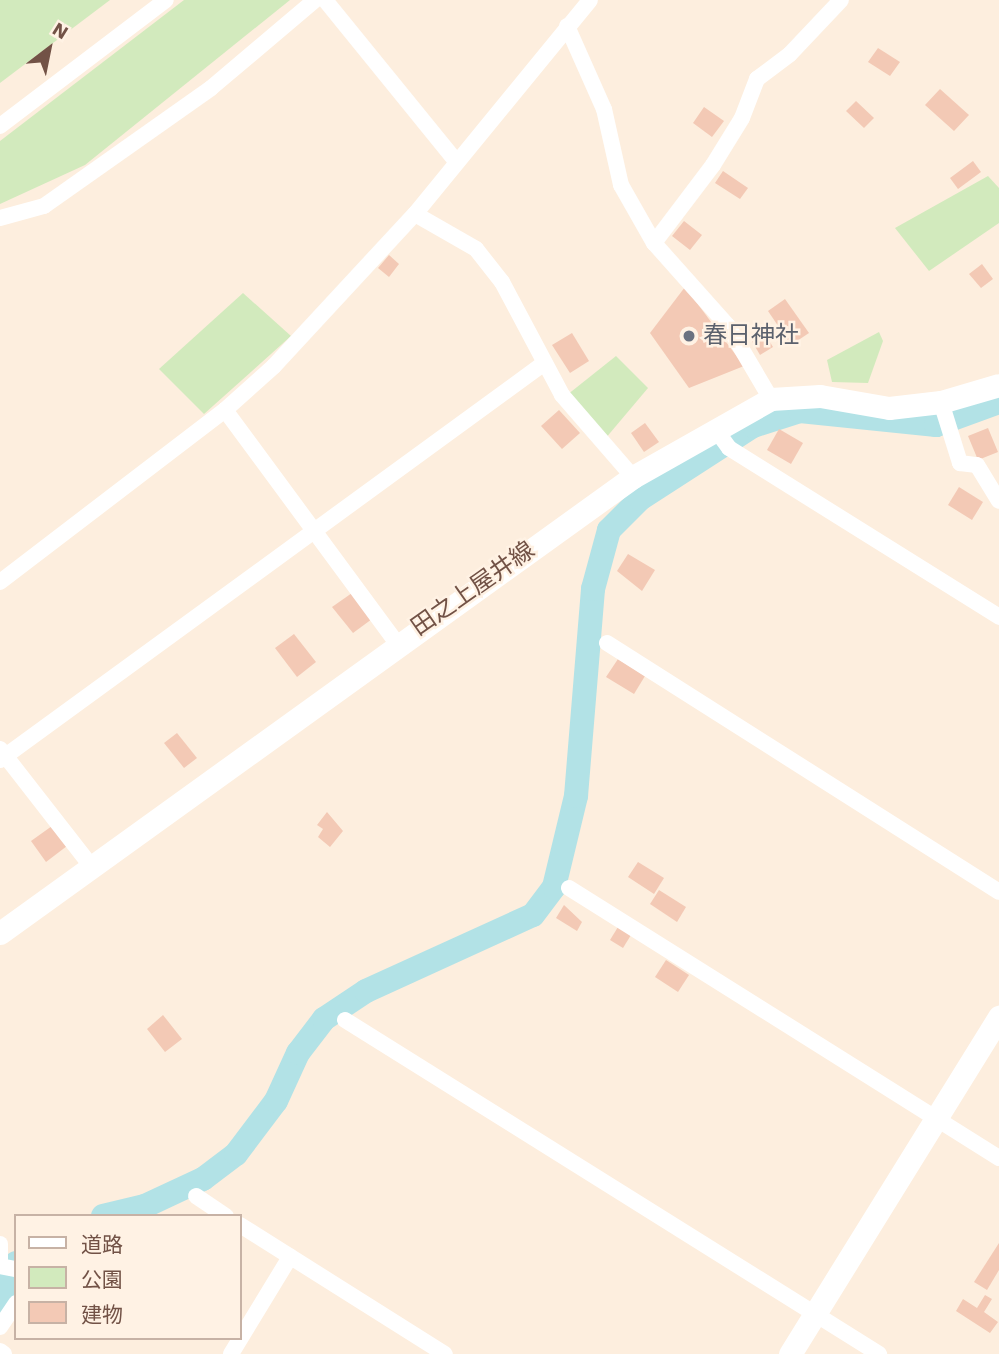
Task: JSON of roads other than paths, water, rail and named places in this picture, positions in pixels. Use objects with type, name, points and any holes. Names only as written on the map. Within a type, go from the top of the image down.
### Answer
[{"type":"main road","name":"田之上屋井線","points":[[0,933],[397,643],[633,477],[771,399],[820,396],[889,408],[944,413],[999,385]]},
{"type":"main road","points":[[790,1354],[999,1017]]},
{"type":"street","points":[[0,126],[166,0]]},
{"type":"street","points":[[0,218],[44,206],[211,88],[316,0]]},
{"type":"street","points":[[325,0],[455,160]]},
{"type":"street","points":[[0,582],[225,410],[318,321],[415,214],[455,160],[590,0]]},
{"type":"street","points":[[654,243],[713,165],[742,118],[757,79],[790,54],[841,0]]},
{"type":"street","points":[[567,26],[604,109],[621,186],[654,243],[728,326],[771,399]]},
{"type":"street","points":[[415,214],[476,249],[502,282],[543,364],[562,395],[633,477]]},
{"type":"street","points":[[91,866],[2,755],[543,364]]},
{"type":"street","points":[[225,410],[397,643]]},
{"type":"street","points":[[944,413],[960,463],[977,465],[999,501]]},
{"type":"street","points":[[716,430],[729,448],[999,617]]},
{"type":"street","points":[[607,643],[999,892]]},
{"type":"street","points":[[569,888],[999,1158]]},
{"type":"street","points":[[345,1020],[879,1354]]},
{"type":"street","points":[[196,1196],[223,1214]]},
{"type":"street","points":[[242,1226],[445,1354]]},
{"type":"street","points":[[0,1244],[5,1267]]},
{"type":"street","points":[[242,1336],[290,1257]]},
{"type":"street","points":[[0,1327],[14,1306]]},
{"type":"waterway","points":[[111,1214],[145,1206],[203,1179],[236,1154],[276,1101],[298,1053],[324,1019],[366,991],[533,915],[554,887],[576,796],[593,589],[609,530],[640,499],[753,426],[800,411],[936,425],[999,402]]},
{"type":"waterway","points":[[0,1303],[14,1268]]},
{"type":"place","name":"春日神社","points":[[689,336]]}]
